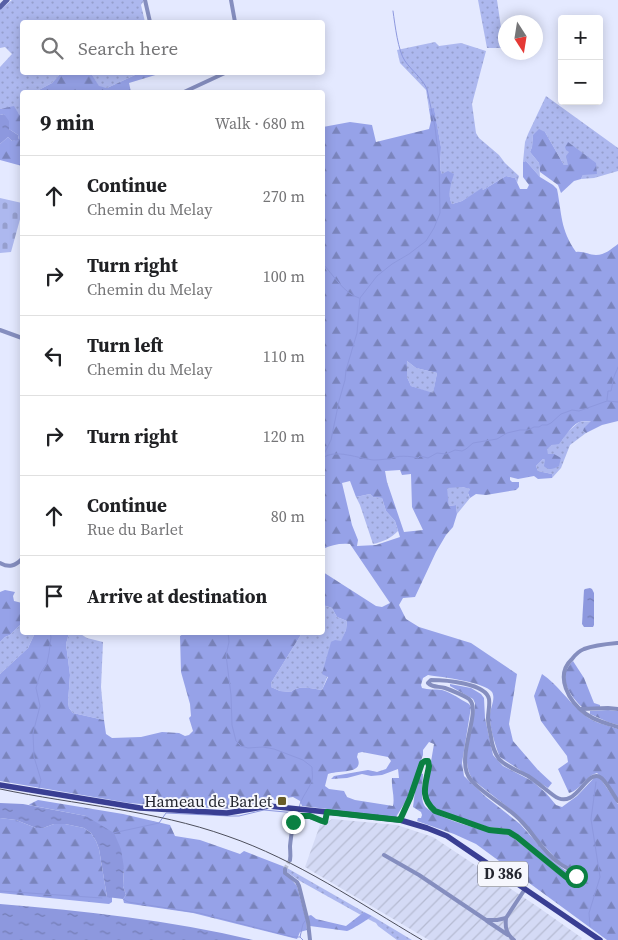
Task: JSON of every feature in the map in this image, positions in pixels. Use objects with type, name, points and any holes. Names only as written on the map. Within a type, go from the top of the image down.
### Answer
[{"type":"main road","points":[[0,7],[7,0]]},
{"type":"main road","name":"D 386","points":[[0,785],[140,808],[227,813],[269,806],[400,820],[446,836],[600,940]]},
{"type":"street","points":[[145,0],[150,20]]},
{"type":"street","points":[[231,0],[235,20]]},
{"type":"street","points":[[188,90],[221,75]]},
{"type":"street","points":[[0,330],[20,337]]},
{"type":"street","points":[[0,563],[14,566],[20,561]]},
{"type":"street","points":[[618,643],[594,646],[579,652],[567,664],[563,677],[564,683],[574,701],[581,709],[603,723],[618,727]]},
{"type":"street","points":[[400,820],[422,763],[428,761],[429,766],[424,792],[429,806],[435,811],[489,830],[509,832],[566,877],[571,879],[576,876],[574,872],[559,864],[549,854],[521,821],[470,779],[466,773],[464,758],[472,715],[470,699],[445,688],[429,685],[430,680],[468,684],[485,692],[489,697],[488,720],[493,746],[500,760],[533,780],[558,799],[571,798],[590,778],[599,776],[618,801]]},
{"type":"street","points":[[581,709],[618,709]]},
{"type":"street","points":[[290,860],[293,822],[296,816],[310,816],[325,822],[327,812]]},
{"type":"street","points":[[384,855],[419,875],[514,940]]},
{"type":"street","points":[[285,869],[285,873],[299,886],[308,922],[310,940]]},
{"type":"street","points":[[508,935],[505,926],[506,918],[525,889]]},
{"type":"street","points":[[486,920],[506,918]]},
{"type":"shaded area","points":[[332,819],[397,825],[433,837],[582,938],[581,940],[429,940],[305,867],[320,825],[324,825]]},
{"type":"green space","points":[[12,0],[143,0],[141,5],[145,20],[20,20],[20,75],[59,75],[52,83],[39,90],[20,90],[20,116],[14,107],[0,109],[0,67],[12,54],[5,47],[0,48],[0,10]]},
{"type":"green space","points":[[478,0],[497,0],[499,15],[498,48],[487,48]]},
{"type":"green space","points":[[435,42],[439,46],[461,43],[486,51],[472,104],[476,133],[519,176],[517,183],[515,178],[506,176],[462,201],[452,204],[450,201],[449,193],[453,174],[442,174],[440,169],[441,147],[434,109],[429,109],[426,90],[400,63],[397,50]]},
{"type":"green space","points":[[59,75],[92,75],[99,86],[107,88],[135,75],[155,75],[129,83],[131,90],[39,90],[52,83]]},
{"type":"green space","points":[[92,75],[135,75],[107,88],[99,87]]},
{"type":"green space","points":[[546,96],[618,148],[618,171],[594,178],[581,179],[583,175],[569,152],[568,165],[564,165],[545,132],[533,135],[530,152],[539,163],[540,177],[526,161],[523,162],[525,142]]},
{"type":"green space","points":[[14,106],[20,116],[20,165],[0,160],[0,144],[8,137],[12,141],[19,139],[18,135],[9,129],[4,114],[0,115],[0,109]]},
{"type":"green space","points":[[434,108],[441,147],[440,169],[442,174],[448,171],[454,174],[450,193],[452,204],[462,201],[506,176],[515,178],[520,189],[527,189],[529,185],[523,177],[523,162],[526,161],[540,177],[557,189],[564,229],[576,252],[599,255],[618,244],[618,421],[602,425],[586,433],[583,431],[584,428],[591,421],[579,422],[559,444],[552,445],[547,449],[548,454],[554,454],[561,458],[559,466],[548,469],[544,466],[545,460],[543,459],[536,466],[538,471],[552,474],[552,478],[538,479],[534,476],[518,479],[510,477],[512,482],[519,482],[519,487],[516,490],[486,495],[476,494],[470,498],[468,493],[470,489],[462,487],[447,488],[449,506],[456,505],[457,514],[453,527],[436,552],[415,597],[403,598],[399,605],[406,619],[419,627],[471,643],[517,674],[509,724],[513,741],[552,783],[548,788],[500,757],[493,737],[490,720],[493,695],[488,688],[428,675],[423,678],[421,685],[424,689],[446,691],[469,704],[471,707],[462,763],[464,776],[486,797],[520,824],[554,862],[569,874],[566,875],[516,834],[507,829],[488,827],[442,812],[433,806],[429,801],[426,791],[434,744],[429,742],[423,750],[423,755],[407,799],[396,817],[302,806],[300,801],[293,797],[233,809],[153,805],[129,803],[0,781],[0,674],[28,648],[34,635],[68,635],[66,644],[70,675],[68,702],[69,708],[73,713],[104,720],[106,734],[112,738],[141,737],[162,732],[179,733],[185,736],[193,731],[189,718],[191,716],[190,704],[181,672],[182,635],[301,635],[271,683],[271,687],[280,691],[291,692],[298,688],[322,690],[328,677],[322,674],[331,642],[335,640],[341,641],[346,630],[347,621],[337,617],[332,608],[325,606],[325,573],[376,606],[382,607],[390,603],[350,544],[325,548],[325,127],[350,122],[372,125],[376,142],[429,129],[431,121],[429,109]],"holes":[[[407,361],[416,368],[437,373],[433,393],[411,386],[407,377]],[[400,470],[402,475],[411,474],[412,507],[423,530],[404,532],[385,471]],[[350,481],[356,497],[370,494],[373,497],[382,498],[386,511],[395,521],[400,537],[376,545],[357,546],[358,540],[352,525],[342,483]],[[362,752],[388,757],[391,761],[386,769],[377,772],[368,770],[334,776],[331,779],[347,778],[362,774],[371,776],[382,775],[398,769],[399,778],[392,778],[393,806],[355,800],[347,797],[344,791],[329,789],[325,786],[328,774],[349,771],[358,767],[358,753]]]},
{"type":"green space","points":[[539,129],[545,132],[564,165],[568,165],[566,156],[569,152],[565,147],[568,142],[596,163],[597,174],[583,175],[581,179],[574,181],[561,193],[558,185],[540,172],[539,163],[530,152],[533,135]]},
{"type":"green space","points":[[0,198],[20,203],[20,219],[11,252],[0,253]]},
{"type":"green space","points":[[407,361],[416,368],[437,373],[433,394],[411,386],[407,377]]},
{"type":"green space","points":[[592,421],[583,431],[586,433],[570,445],[561,468],[552,478],[552,474],[538,471],[536,466],[543,459],[545,460],[548,455],[546,449],[563,439],[564,435],[579,422]]},
{"type":"green space","points":[[446,487],[470,489],[468,494],[470,498],[457,514],[456,505],[449,506]]},
{"type":"green space","points":[[370,494],[373,497],[382,498],[386,511],[395,521],[398,531],[393,536],[373,544],[356,497]]},
{"type":"green space","points":[[5,590],[15,592],[13,596],[14,601],[20,602],[20,625],[0,642],[0,592]]},
{"type":"green space","points":[[325,606],[332,608],[337,617],[347,621],[346,630],[322,690],[298,688],[291,692],[280,691],[271,687],[271,683],[301,635],[325,635]]},
{"type":"green space","points":[[20,625],[20,635],[34,635],[28,648],[0,674],[0,642]]},
{"type":"green space","points":[[68,635],[82,635],[103,642],[101,687],[104,720],[73,713],[69,708],[70,675],[66,644]]},
{"type":"green space","points":[[573,661],[584,678],[594,703],[600,705],[600,707],[582,707],[569,691],[565,676]]},
{"type":"green space","points":[[542,674],[590,719],[618,729],[618,799],[608,784],[597,773],[569,793],[558,769],[568,762],[567,756],[541,721],[534,696]]},
{"type":"green space","points":[[450,684],[471,688],[481,694],[484,698],[485,718],[493,755],[503,766],[532,781],[556,805],[562,807],[577,796],[594,778],[600,778],[618,804],[618,940],[607,940],[476,844],[417,821],[422,815],[421,812],[413,807],[416,783],[420,773],[423,774],[423,802],[428,809],[464,825],[511,836],[562,877],[576,883],[580,880],[580,875],[560,863],[510,809],[473,780],[469,772],[467,753],[475,703],[473,699],[450,686]]},
{"type":"green space","points":[[590,711],[618,711],[618,725],[590,714]]},
{"type":"green space","points":[[38,800],[123,814],[170,825],[175,836],[200,840],[240,854],[244,851],[285,867],[284,871],[297,886],[307,930],[300,932],[297,939],[193,913],[124,903],[123,899],[126,895],[123,886],[124,868],[86,816],[29,805]]},
{"type":"green space","points":[[0,818],[16,820],[36,828],[43,828],[54,824],[65,824],[84,828],[91,833],[99,849],[107,897],[112,897],[112,902],[109,904],[0,893]]},
{"type":"green space","points":[[287,868],[364,912],[361,915],[300,881],[287,872]]},
{"type":"green space","points":[[364,912],[372,916],[347,931],[310,926],[308,916],[311,915],[316,919],[346,926]]},
{"type":"green space","points":[[372,916],[412,940],[397,940],[368,919]]},
{"type":"water","points":[[4,114],[9,121],[9,129],[18,135],[19,140],[12,141],[8,137],[0,144],[0,115]]},
{"type":"water","points":[[590,588],[594,593],[594,625],[593,627],[584,627],[582,624],[584,590]]},
{"type":"water","points":[[0,803],[23,804],[86,816],[114,833],[121,849],[124,868],[123,886],[126,895],[123,899],[107,897],[99,849],[91,833],[84,828],[65,824],[54,824],[43,828],[36,828],[16,820],[0,818]]},
{"type":"water","points":[[0,904],[127,917],[253,940],[0,940]]},
{"type":"waterway","points":[[325,452],[331,440],[346,370],[357,333],[360,298],[377,276],[426,241],[440,213],[439,161],[435,127],[427,89],[408,65],[400,51],[393,11]]},
{"type":"waterway","points":[[325,266],[348,292],[359,298]]},
{"type":"waterway","points":[[607,400],[608,391],[611,391],[618,367]]},
{"type":"waterway","points":[[325,457],[340,454],[374,460],[404,456],[428,458],[437,453],[446,454],[455,450],[462,451],[473,443],[497,439],[507,433],[547,425],[561,414],[572,410],[579,411],[607,401],[618,402]]},
{"type":"waterway","points":[[39,788],[41,780],[34,757],[33,733],[40,706],[36,688],[40,674],[47,663],[51,635]]},
{"type":"waterway","points":[[228,635],[226,655],[231,695],[232,725],[236,741],[241,746],[248,748],[263,747],[274,749],[303,760],[312,767],[312,780],[301,800],[299,808]]},
{"type":"waterway","points":[[590,926],[589,913],[600,877],[591,819],[596,782]]},
{"type":"waterway","points":[[113,833],[159,823],[166,813],[239,816],[264,810],[299,812]]},
{"type":"waterway","points":[[0,891],[102,898]]},
{"type":"waterway","points":[[123,899],[128,902],[199,913],[293,937],[300,937]]},
{"type":"waterway","points":[[303,940],[300,937],[305,921]]},
{"type":"tunnel","points":[[285,869],[290,860]]},
{"type":"railway","points":[[0,789],[143,814],[199,827],[227,836],[278,857],[303,870],[422,940]]},
{"type":"place","name":"Hameau de Barlet","points":[[282,801]]},
{"type":"route","points":[[293,822],[296,816],[310,816],[325,822],[327,812],[400,820],[422,763],[428,761],[429,766],[424,792],[429,806],[435,811],[489,830],[509,832],[566,877],[571,879],[576,876]]}]
